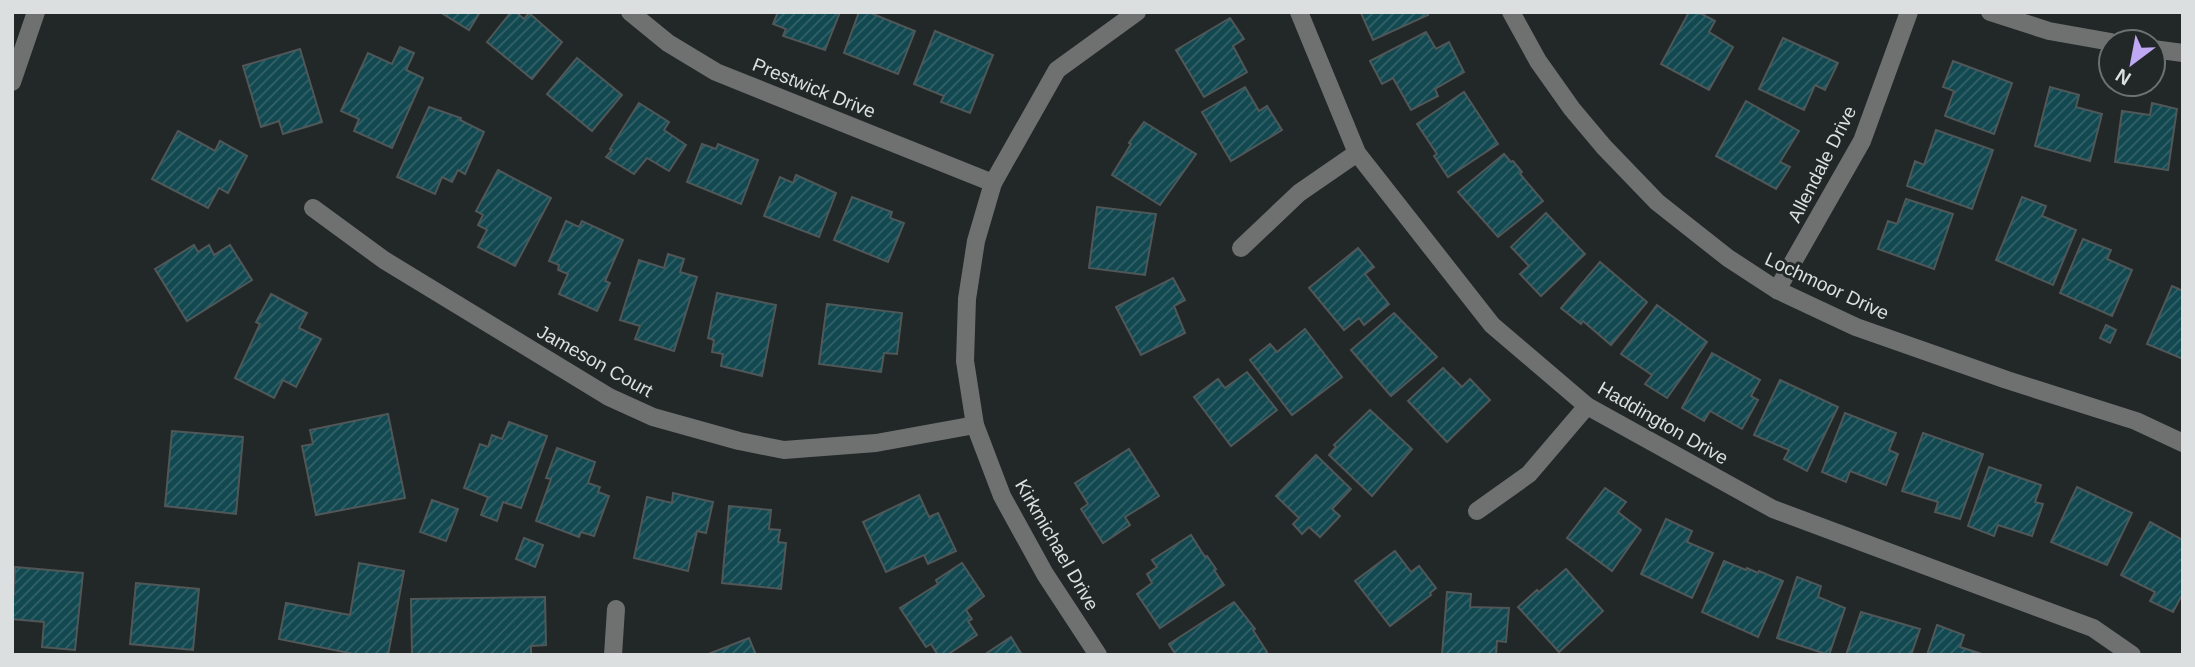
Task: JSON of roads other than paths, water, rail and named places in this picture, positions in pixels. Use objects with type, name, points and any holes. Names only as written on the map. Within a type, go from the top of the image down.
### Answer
[{"type":"street","points":[[12,82],[36,12]]},
{"type":"street","name":"Prestwick Drive","points":[[630,12],[668,43],[716,72],[993,184]]},
{"type":"street","name":"Kirkmichael Drive","points":[[1098,655],[1045,574],[1002,496],[975,425],[965,361],[967,299],[976,241],[993,184],[1057,70],[1137,12]]},
{"type":"street","name":"Haddington Drive","points":[[1299,12],[1357,153],[1492,325],[1587,406],[1773,509],[2092,628],[2133,655]]},
{"type":"street","name":"Lochmoor Drive","points":[[1511,12],[1538,61],[1572,109],[1648,193],[1728,258],[1777,290],[1856,327],[2007,380],[2136,421],[2183,443]]},
{"type":"street","name":"Allendale Drive","points":[[1777,290],[1862,141],[1909,12]]},
{"type":"street","points":[[1990,12],[2049,31],[2097,40]]},
{"type":"street","points":[[1241,248],[1300,193],[1357,153]]},
{"type":"street","name":"Jameson Court","points":[[313,208],[396,267],[609,397],[653,417],[738,442],[784,450],[876,443],[975,425]]},
{"type":"street","points":[[1477,512],[1529,474],[1587,406]]},
{"type":"street","points":[[613,655],[616,609]]}]
